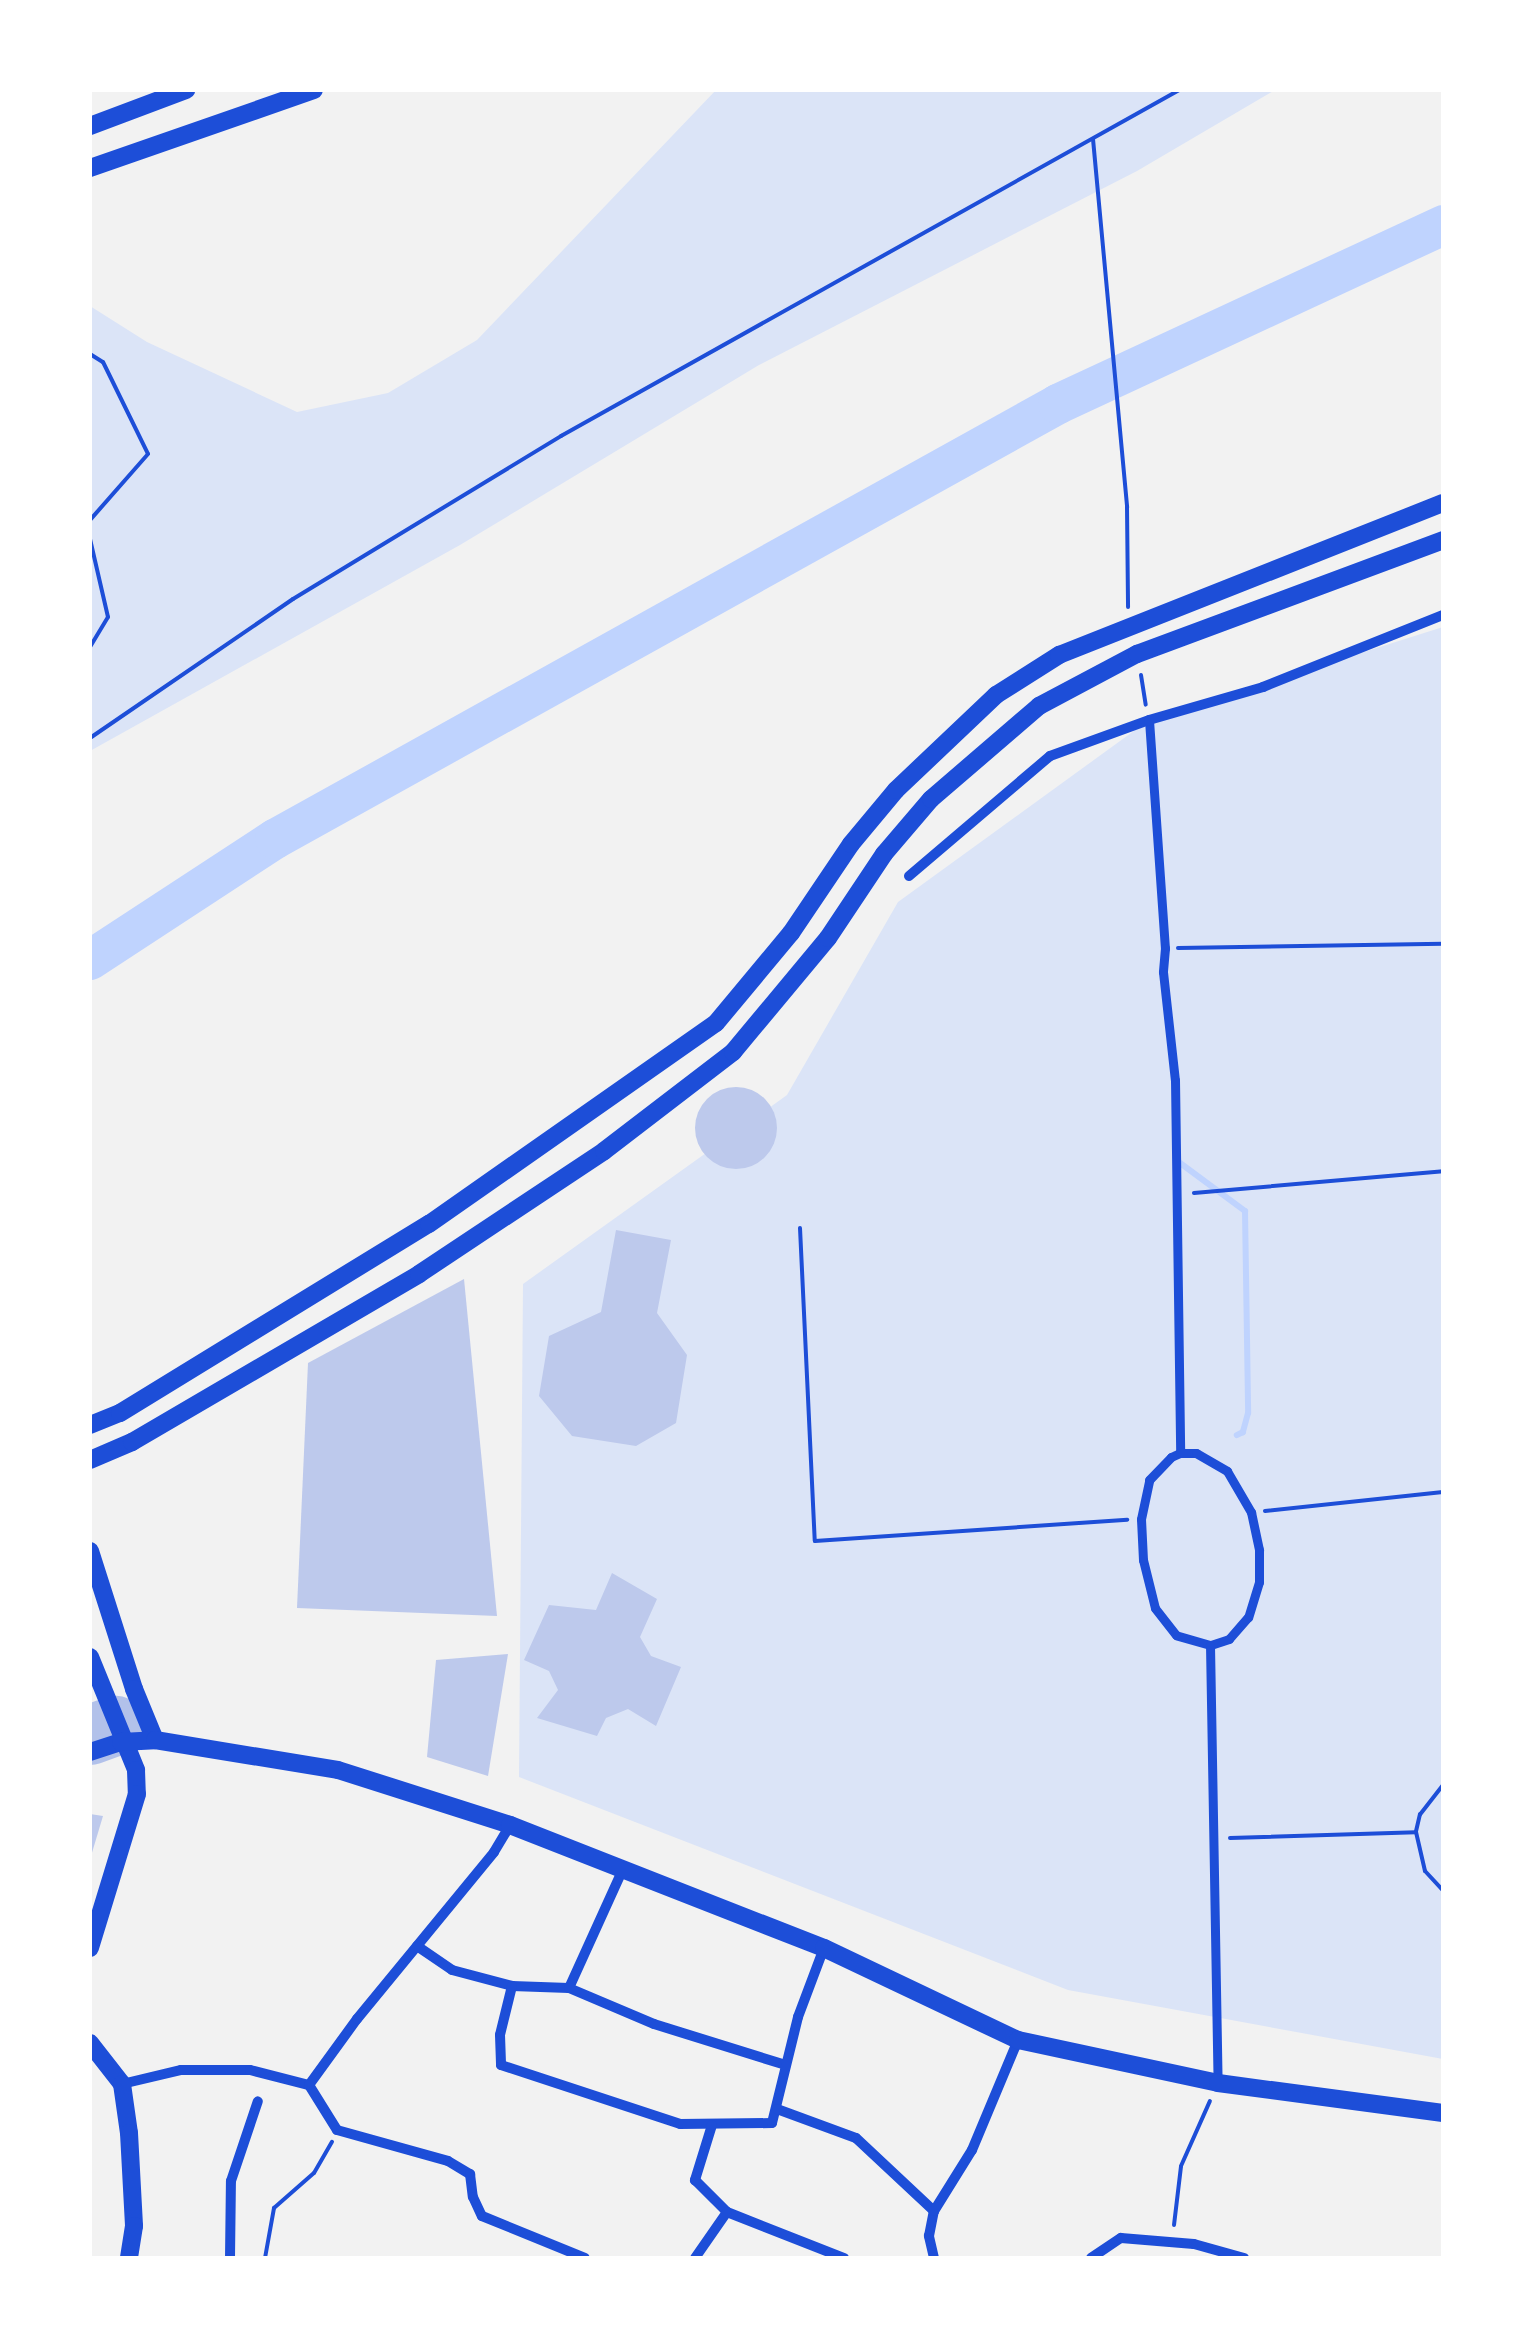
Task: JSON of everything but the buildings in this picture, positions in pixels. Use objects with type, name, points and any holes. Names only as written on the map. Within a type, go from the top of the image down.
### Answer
[{"type":"main road","points":[[91,121],[186,90]]},
{"type":"main road","points":[[90,168],[314,90]]},
{"type":"main road","points":[[90,1425],[120,1413],[429,1224],[716,1024],[791,933],[851,844],[910,776],[996,695],[1058,654],[1443,503]]},
{"type":"main road","points":[[90,1460],[132,1442],[419,1274],[604,1152],[733,1052],[828,938],[884,854],[930,799],[1039,706],[1137,654],[1443,540]]},
{"type":"main road","points":[[90,1552],[134,1689],[155,1740]]},
{"type":"main road","points":[[90,1657],[136,1770],[137,1794],[90,1948]]},
{"type":"main road","points":[[90,1752],[122,1742],[155,1740],[338,1770],[510,1825],[824,1948],[1018,2040],[1218,2083],[1443,2114]]},
{"type":"main road","points":[[90,2043],[122,2084],[130,2133],[134,2226],[130,2258]]},
{"type":"street","points":[[908,876],[1050,756],[1149,720],[1263,687],[1443,615]]},
{"type":"street","points":[[1149,720],[1165,948],[1163,972],[1174,1080],[1180,1454]]},
{"type":"street","points":[[1196,1453],[1226,1471],[1250,1512],[1259,1550],[1256,1600],[1241,1630],[1210,1644],[1176,1636],[1156,1608],[1144,1560],[1141,1520],[1149,1480],[1171,1456],[1196,1453]]},
{"type":"street","points":[[1210,1644],[1218,2083]]},
{"type":"street","points":[[309,2085],[494,1852],[510,1825]]},
{"type":"street","points":[[569,1988],[623,1869]]},
{"type":"street","points":[[417,1946],[452,1970],[512,1986],[569,1988],[654,2024],[786,2065]]},
{"type":"street","points":[[512,1986],[500,2035],[502,2065],[680,2124],[772,2123],[786,2065],[824,1948]]},
{"type":"street","points":[[934,2258],[930,2236],[934,2211],[972,2150],[1018,2040]]},
{"type":"street","points":[[122,2084],[180,2070],[233,2070],[309,2085],[336,2130],[448,2161],[470,2174],[472,2196],[482,2216],[586,2258]]},
{"type":"street","points":[[230,2258],[231,2181],[258,2101]]},
{"type":"street","points":[[777,2109],[856,2138],[934,2211]]},
{"type":"street","points":[[712,2125],[695,2180],[727,2212],[844,2258]]},
{"type":"street","points":[[696,2258],[727,2212]]},
{"type":"street","points":[[1091,2258],[1122,2238],[1194,2244],[1244,2258]]},
{"type":"path","points":[[90,738],[293,599],[561,436],[1179,90]]},
{"type":"path","points":[[1093,139],[1127,508],[1129,626]]},
{"type":"path","points":[[90,354],[104,362],[148,454],[90,520]]},
{"type":"path","points":[[90,540],[108,617],[90,647]]},
{"type":"path","points":[[1165,948],[1443,944]]},
{"type":"path","points":[[1175,1194],[1443,1171]]},
{"type":"path","points":[[800,1228],[815,1540],[1141,1520]]},
{"type":"path","points":[[1250,1512],[1443,1492]]},
{"type":"path","points":[[1443,1785],[1420,1814],[1416,1832],[1425,1872],[1443,1890]]},
{"type":"path","points":[[1216,1839],[1416,1832]]},
{"type":"path","points":[[1170,2242],[1179,2207],[1181,2166],[1218,2083]]},
{"type":"path","points":[[265,2258],[274,2208],[314,2173],[328,2154],[336,2130]]},
{"type":"shaded area","points":[[716,90],[1275,90],[1137,171],[759,365],[460,545],[90,751],[90,306],[147,342],[297,412],[388,393],[477,340]]},
{"type":"shaded area","points":[[1443,627],[1443,2059],[1068,1990],[519,1777],[523,1284],[787,1095],[898,902],[1149,720]]},
{"type":"waterway","points":[[90,960],[275,839],[1058,404],[1443,225]]},
{"type":"waterway","points":[[1176,1160],[1245,1211],[1248,1413],[1243,1432],[1237,1435]]},
{"type":"taxiway","points":[[90,1735],[115,1726]]}]
